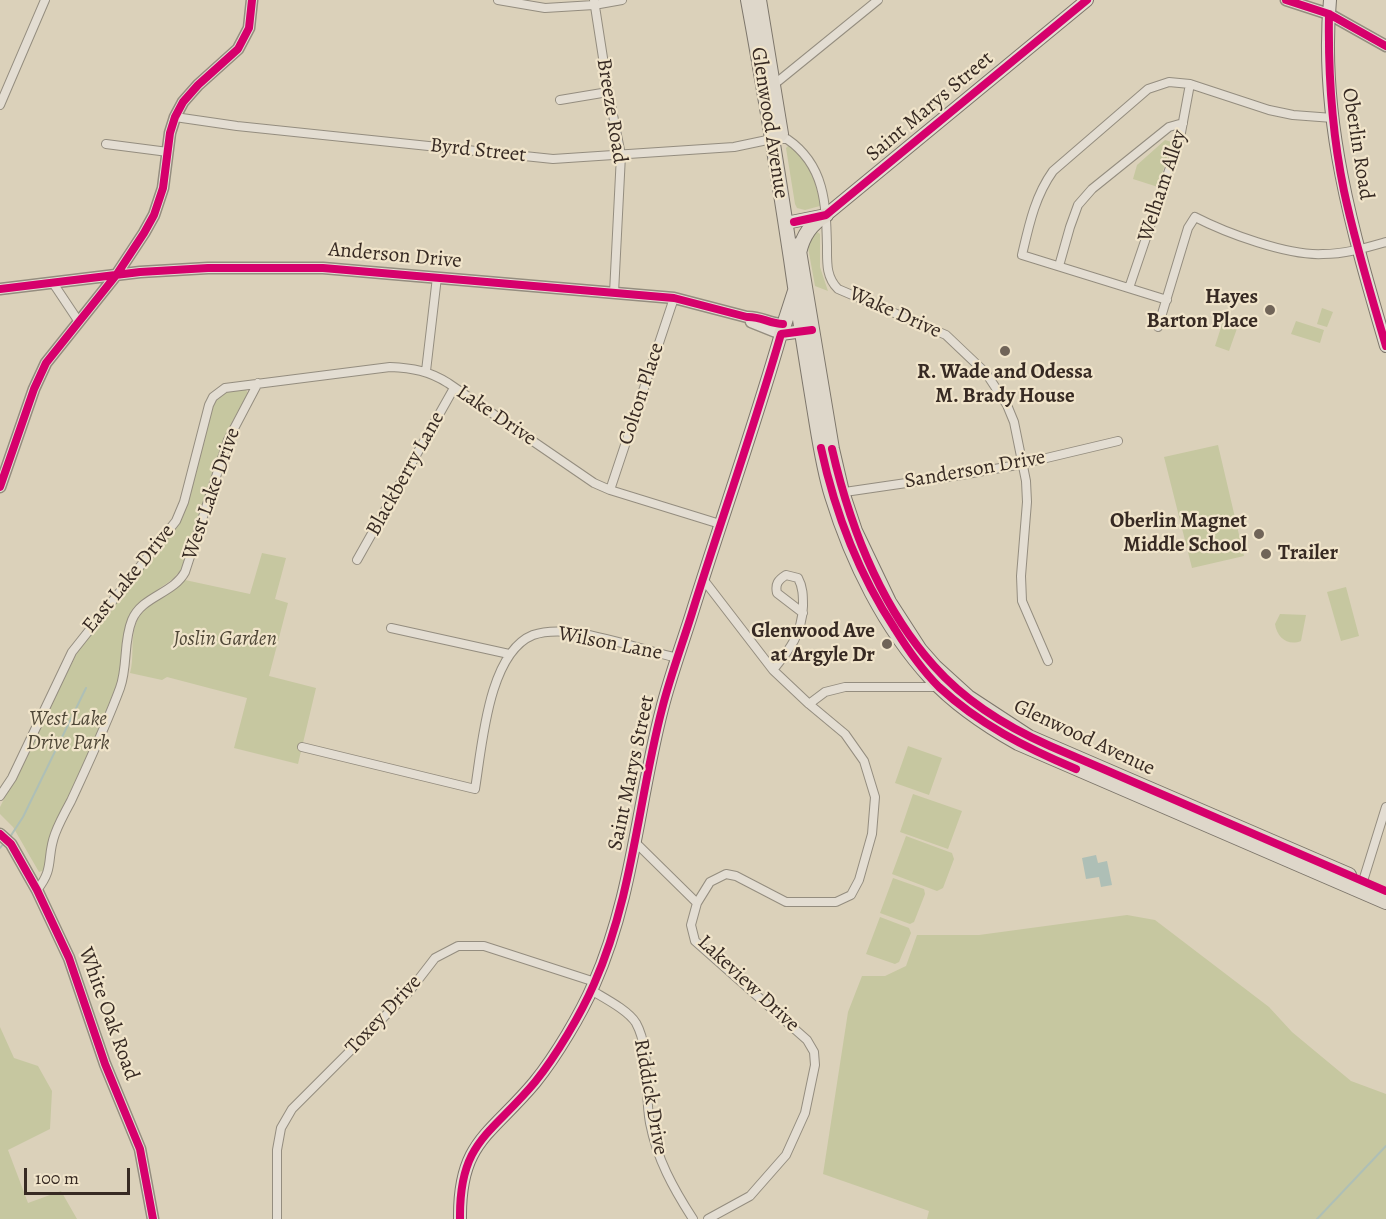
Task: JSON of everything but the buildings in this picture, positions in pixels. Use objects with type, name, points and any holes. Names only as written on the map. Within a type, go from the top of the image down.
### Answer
[{"type":"main road","name":"Glenwood Avenue","points":[[748,0],[769,87]]},
{"type":"main road","name":"Glenwood Avenue","points":[[759,0],[769,87],[790,222],[795,289],[806,326],[832,449],[844,531],[863,575],[909,652],[1001,733],[1047,757],[1386,902]]},
{"type":"main road","name":"Saint Marys Street","points":[[790,222],[826,215],[1087,0]]},
{"type":"main road","name":"Oberlin Road","points":[[1330,0],[1329,68],[1333,118],[1344,192],[1386,346]]},
{"type":"main road","points":[[799,253],[806,233],[817,220],[826,215]]},
{"type":"main road","name":"Glenwood Avenue","points":[[790,222],[799,253],[806,326]]},
{"type":"main road","points":[[795,289],[782,329],[806,326]]},
{"type":"main road","name":"Saint Marys Street","points":[[460,1219],[461,1182],[472,1152],[482,1137],[537,1080],[576,1018],[593,986],[620,915],[662,709],[782,329]]},
{"type":"main road","name":"Glenwood Avenue","points":[[945,685],[1029,736],[1386,891]]},
{"type":"street","points":[[0,105],[45,0]]},
{"type":"street","points":[[0,487],[34,389],[46,363],[117,274],[144,233],[154,215],[163,188],[175,117],[183,102],[198,85],[238,49],[249,28],[252,0]]},
{"type":"street","points":[[498,0],[545,8],[622,0]]},
{"type":"street","points":[[769,87],[878,0]]},
{"type":"street","points":[[1286,0],[1329,14],[1386,46]]},
{"type":"street","name":"Breeze Road","points":[[594,2],[608,93],[621,154],[614,294]]},
{"type":"street","points":[[1167,300],[1022,255],[1036,201],[1053,171],[1148,89],[1169,82],[1190,84],[1269,110],[1293,115],[1333,118]]},
{"type":"street","name":"Welham Alley","points":[[1129,288],[1180,138],[1190,84]]},
{"type":"street","points":[[560,100],[608,93]]},
{"type":"street","name":"Byrd Street","points":[[175,117],[237,126],[553,159],[734,147],[777,139]]},
{"type":"street","points":[[1059,266],[1078,205],[1092,189],[1169,127],[1183,123]]},
{"type":"street","name":"Wake Drive","points":[[777,139],[787,139],[802,151],[814,167],[823,190],[830,281],[838,289],[946,335],[986,373],[1006,405],[1014,422],[1024,463],[1027,502],[1021,576],[1022,601],[1048,661]]},
{"type":"street","points":[[106,144],[168,152]]},
{"type":"street","points":[[1158,327],[1188,228],[1195,217],[1228,232],[1288,250],[1323,254],[1359,250],[1386,242]]},
{"type":"street","name":"Anderson Drive","points":[[0,290],[117,274],[208,268],[323,268],[674,298],[747,318],[754,316],[778,324],[782,329]]},
{"type":"street","points":[[426,371],[437,277]]},
{"type":"street","points":[[53,283],[79,322]]},
{"type":"street","name":"Colton Place","points":[[610,490],[674,298]]},
{"type":"street","name":"Lake Drive","points":[[258,383],[390,367],[426,371],[594,483],[720,524]]},
{"type":"street","name":"East Lake Drive","points":[[0,796],[12,778],[72,652],[176,521],[184,502],[204,418],[213,397],[225,388],[258,383]]},
{"type":"street","name":"West Lake Drive","points":[[37,890],[49,873],[50,853],[56,831],[120,686],[125,671],[128,632],[133,617],[142,605],[182,577],[190,560],[228,440],[258,383]]},
{"type":"street","name":"Blackberry Lane","points":[[357,560],[454,388]]},
{"type":"street","name":"Sanderson Drive","points":[[837,493],[961,475],[1118,441]]},
{"type":"street","name":"Lakeview Drive","points":[[703,579],[773,670],[845,734],[864,761],[875,797],[872,834],[859,880],[851,895],[836,902],[786,902],[736,876],[726,874],[710,882],[697,903],[691,925],[695,941],[807,1040],[814,1052],[815,1065],[805,1113],[786,1155],[750,1196],[708,1219]]},
{"type":"street","points":[[773,670],[800,630],[802,613]]},
{"type":"street","points":[[391,628],[509,654]]},
{"type":"street","name":"Wilson Lane","points":[[302,747],[475,789],[489,708],[509,654],[520,643],[534,635],[571,632],[678,658]]},
{"type":"street","points":[[809,704],[825,692],[845,687],[945,685]]},
{"type":"street","points":[[1363,881],[1386,807]]},
{"type":"street","name":"White Oak Road","points":[[0,834],[11,844],[37,890],[69,958],[103,1058],[140,1149],[153,1219]]},
{"type":"street","points":[[636,843],[697,903]]},
{"type":"street","name":"Toxey Drive","points":[[277,1219],[277,1150],[281,1128],[292,1109],[408,993],[435,958],[458,946],[484,946],[593,986]]},
{"type":"street","name":"Riddick Drive","points":[[593,986],[635,1021],[643,1042],[647,1098],[657,1148],[664,1170],[693,1219]]},
{"type":"green space","points":[[1165,140],[1172,142],[1158,187],[1133,179],[1137,165]]},
{"type":"green space","points":[[790,144],[807,164],[816,180],[820,206],[805,210],[797,208],[795,204],[786,148]]},
{"type":"green space","points":[[815,230],[820,234],[820,267],[828,291],[815,286],[807,242]]},
{"type":"green space","points":[[1322,308],[1333,312],[1327,327],[1317,324]]},
{"type":"green space","points":[[1225,315],[1240,320],[1229,351],[1215,346]]},
{"type":"green space","points":[[1296,321],[1324,330],[1320,343],[1291,334]]},
{"type":"green space","name":"West Lake Drive Park","points":[[245,388],[248,393],[223,442],[185,565],[173,579],[141,601],[130,615],[125,629],[125,649],[117,684],[53,829],[45,870],[39,872],[13,827],[0,814],[0,807],[77,653],[98,622],[182,517],[213,402],[226,389]]},
{"type":"green space","points":[[1218,445],[1244,556],[1192,568],[1164,457]]},
{"type":"green space","name":"Joslin Garden","points":[[262,553],[286,558],[275,599],[288,603],[269,676],[316,688],[298,764],[234,748],[247,698],[167,677],[162,680],[130,673],[134,631],[141,614],[147,607],[185,580],[250,594]]},
{"type":"green space","points":[[1346,587],[1359,636],[1341,641],[1327,592]]},
{"type":"green space","points":[[1280,614],[1306,615],[1301,641],[1288,642],[1281,637],[1275,624]]},
{"type":"green space","points":[[908,746],[942,758],[929,795],[895,783]]},
{"type":"green space","points":[[913,794],[962,811],[948,849],[900,832]]},
{"type":"green space","points":[[906,836],[952,853],[954,859],[943,888],[937,891],[892,874]]},
{"type":"green space","points":[[893,878],[924,889],[925,894],[914,922],[910,924],[880,913]]},
{"type":"green space","points":[[1127,915],[1155,920],[1269,1007],[1292,1032],[1351,1081],[1386,1094],[1386,1219],[927,1219],[929,1211],[823,1174],[848,1012],[862,976],[885,976],[906,966],[917,935],[979,935]]},
{"type":"green space","points":[[880,917],[909,928],[911,933],[899,962],[895,964],[866,954]]},
{"type":"green space","points":[[0,1027],[14,1058],[38,1066],[52,1091],[50,1129],[8,1150],[28,1203],[61,1191],[77,1219],[0,1219]]},
{"type":"shaded area","points":[[1096,855],[1098,863],[1107,861],[1112,885],[1101,887],[1099,877],[1086,879],[1082,858]]},
{"type":"waterway","points":[[10,837],[23,817],[86,688]]},
{"type":"waterway","points":[[0,848],[4,843]]},
{"type":"waterway","points":[[1317,1219],[1386,1146]]},
{"type":"cycle path","points":[[0,487],[34,389],[46,363],[117,274],[144,233],[154,215],[163,188],[170,133],[175,117],[183,102],[198,85],[238,49],[249,28],[252,0]]},
{"type":"cycle path","points":[[794,222],[826,215],[1087,0]]},
{"type":"cycle path","points":[[1286,0],[1329,14],[1386,46]]},
{"type":"cycle path","points":[[1329,14],[1329,59],[1336,147],[1348,210],[1386,346]]},
{"type":"cycle path","points":[[0,289],[140,272],[208,268],[323,268],[674,298],[783,324]]},
{"type":"cycle path","points":[[460,1219],[461,1193],[465,1172],[472,1155],[492,1128],[543,1072],[568,1034],[594,984],[618,917],[665,697],[781,334],[812,330]]},
{"type":"cycle path","points":[[821,448],[833,496],[859,564],[882,608],[921,667],[954,700],[987,724],[1021,744],[1076,769]]},
{"type":"cycle path","points":[[832,449],[858,536],[883,592],[915,643],[959,691],[1003,722],[1050,746],[1386,891]]},
{"type":"cycle path","points":[[0,834],[11,844],[37,890],[69,958],[105,1064],[140,1149],[153,1219]]},
{"type":"place","name":"Hayes Barton Place","points":[[1270,310]]},
{"type":"place","name":"R. Wade and Odessa M. Brady House","points":[[1005,351]]},
{"type":"place","name":"Oberlin Magnet Middle School","points":[[1259,534]]},
{"type":"place","name":"Trailer","points":[[1266,554]]},
{"type":"place","name":"Glenwood Ave at Argyle Dr","points":[[887,644]]}]
